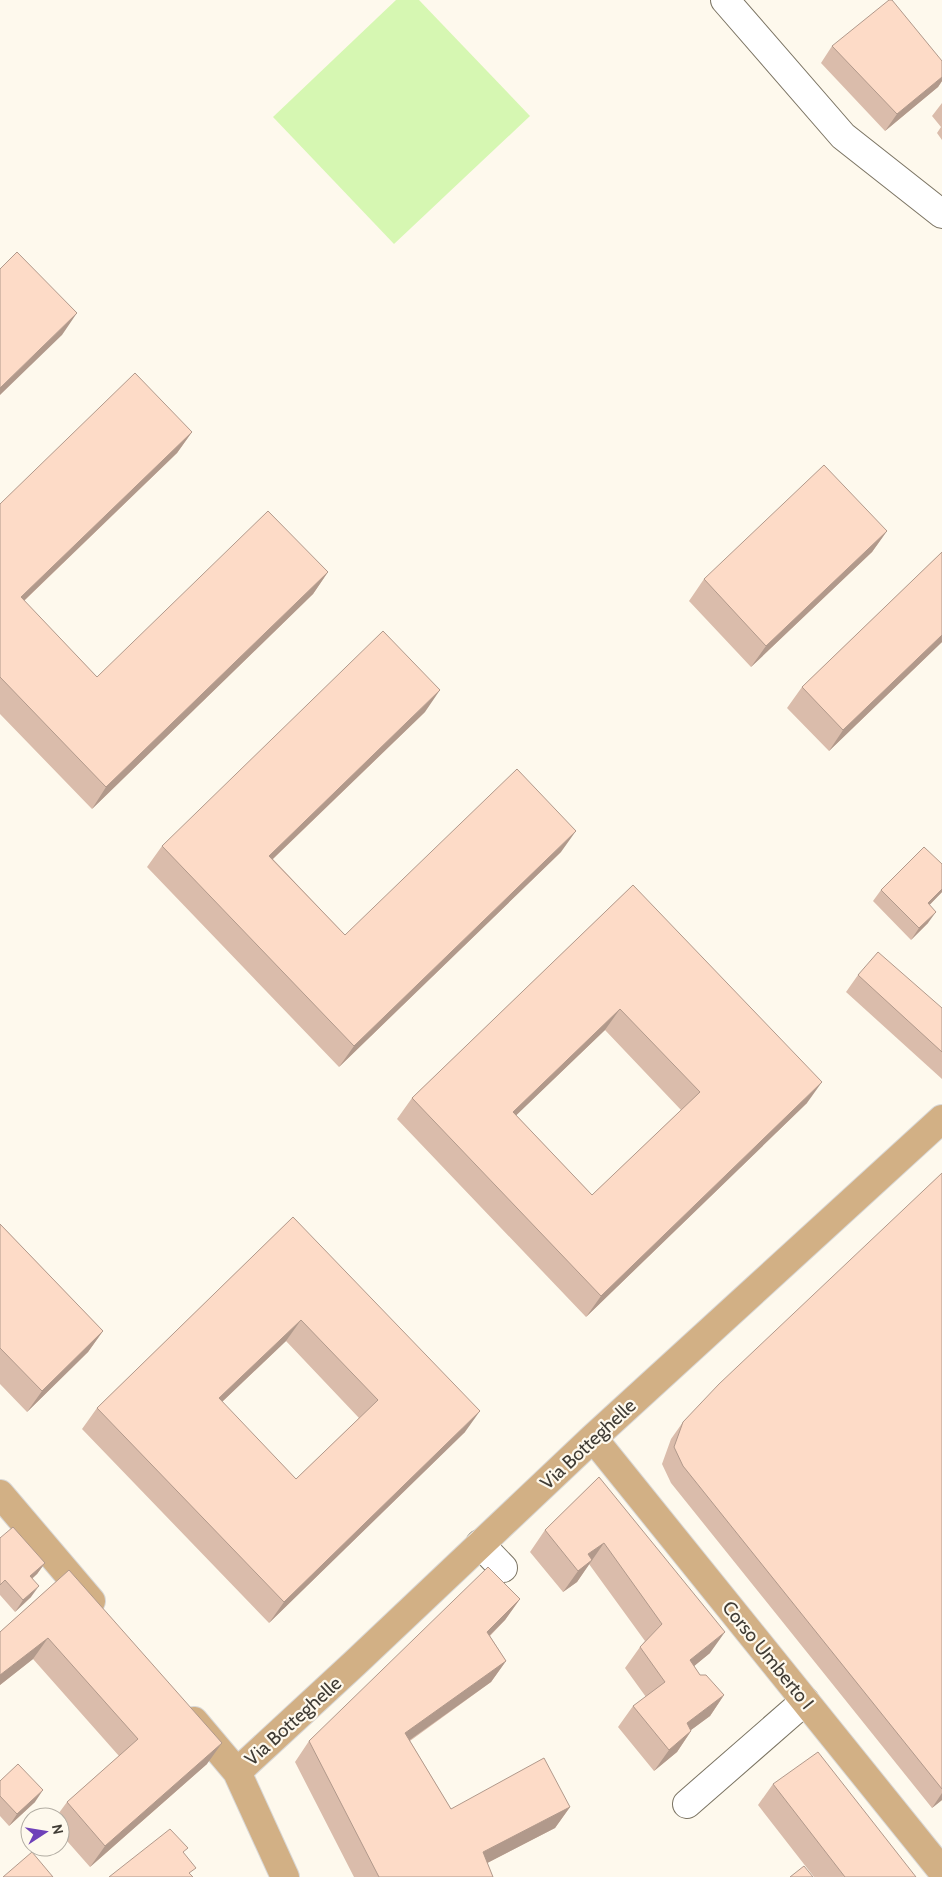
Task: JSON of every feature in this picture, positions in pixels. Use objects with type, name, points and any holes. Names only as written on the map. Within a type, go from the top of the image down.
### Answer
[{"type":"main road","name":"Via Botteghelle","points":[[237,1772],[356,1664],[593,1438],[942,1120]]},
{"type":"main road","name":"Corso Umberto I","points":[[593,1438],[942,1871]]},
{"type":"main road","points":[[0,1494],[109,1622]]},
{"type":"main road","points":[[179,1704],[237,1772],[285,1877]]},
{"type":"street","points":[[726,0],[842,136],[942,214]]},
{"type":"street","points":[[480,1544],[503,1568]]},
{"type":"street","points":[[687,1804],[805,1702]]},
{"type":"green space","points":[[396,0],[419,0],[530,116],[394,244],[273,117]]},
{"type":"building","points":[[889,0],[892,0],[942,61],[942,77],[897,114],[832,46]]},
{"type":"building","points":[[17,252],[77,313],[0,388],[0,269]]},
{"type":"building","points":[[135,373],[192,432],[21,597],[97,677],[268,511],[328,572],[106,787],[0,677],[0,504]]},
{"type":"building","points":[[824,465],[887,531],[766,646],[704,579]]},
{"type":"building","points":[[942,552],[942,635],[843,730],[802,687]]},
{"type":"building","points":[[383,631],[440,690],[269,856],[345,935],[517,769],[576,831],[354,1046],[162,846]]},
{"type":"building","points":[[924,847],[942,864],[942,889],[928,903],[936,912],[919,928],[881,890]]},
{"type":"building","points":[[633,885],[822,1082],[601,1296],[412,1098]],"holes":[[[620,1009],[700,1092],[592,1195],[513,1112]]]},
{"type":"building","points":[[878,952],[942,1008],[942,1052],[858,975]]},
{"type":"building","points":[[942,1173],[942,1789],[683,1466],[674,1447],[683,1422],[719,1384]]},
{"type":"building","points":[[293,1217],[480,1411],[284,1602],[97,1408]],"holes":[[[301,1320],[378,1400],[296,1479],[219,1398]]]},
{"type":"building","points":[[0,1224],[103,1331],[42,1391],[0,1348]]},
{"type":"building","points":[[599,1477],[725,1632],[690,1660],[700,1675],[706,1675],[724,1695],[687,1723],[691,1731],[669,1750],[633,1706],[665,1682],[640,1647],[662,1624],[604,1543],[588,1554],[592,1560],[578,1571],[545,1530]]},
{"type":"building","points":[[13,1527],[45,1563],[30,1576],[39,1586],[23,1600],[5,1580],[0,1585],[0,1538]]},
{"type":"building","points":[[488,1567],[520,1599],[487,1632],[506,1661],[405,1733],[451,1809],[544,1758],[570,1807],[483,1852],[493,1877],[379,1877],[309,1741]]},
{"type":"building","points":[[69,1570],[222,1743],[105,1846],[67,1802],[138,1739],[48,1638],[0,1675],[0,1632]]},
{"type":"building","points":[[818,1752],[916,1877],[845,1877],[773,1784]]},
{"type":"building","points":[[18,1764],[43,1790],[25,1807],[20,1807],[20,1811],[17,1814],[0,1796],[0,1781]]},
{"type":"building","points":[[170,1829],[188,1848],[183,1852],[196,1868],[189,1873],[193,1877],[109,1877]]},
{"type":"building","points":[[26,1857],[36,1857],[53,1877],[3,1877]]},
{"type":"building","points":[[804,1866],[813,1877],[790,1877]]}]
